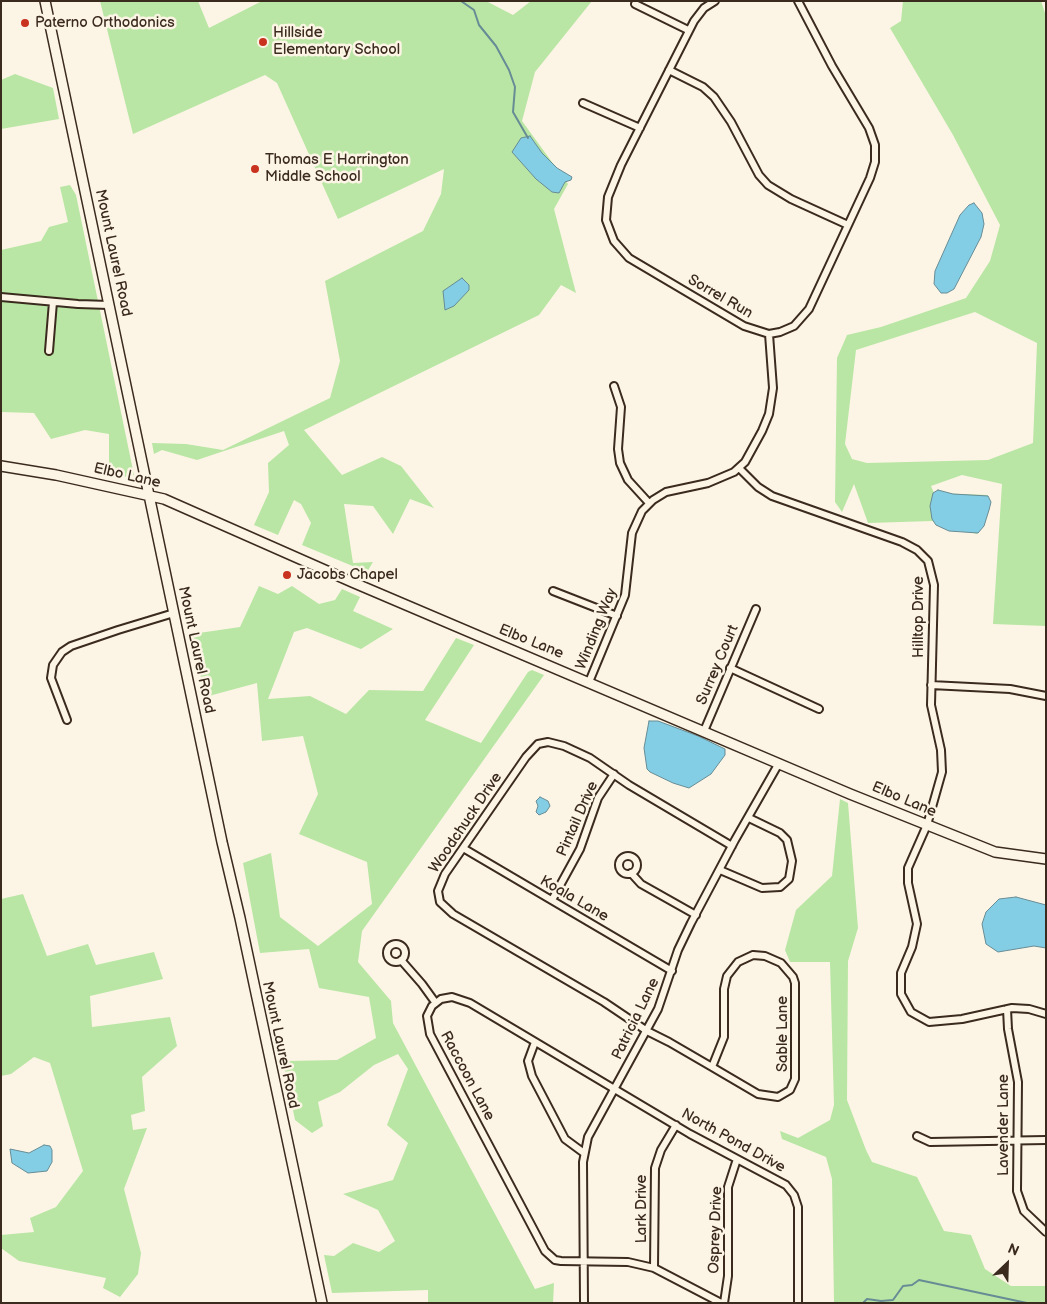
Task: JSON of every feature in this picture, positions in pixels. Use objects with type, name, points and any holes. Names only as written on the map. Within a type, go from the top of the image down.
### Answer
[{"type":"main road","name":"Mount Laurel Road","points":[[45,1],[322,1303]]},
{"type":"main road","name":"Elbo Lane","points":[[1,466],[150,494],[445,622],[927,825],[996,852],[1046,859]]},
{"type":"street","name":"Sorrel Run","points":[[715,1],[700,12],[688,30],[608,197],[606,220],[614,241],[623,253],[634,262],[744,326],[769,334]]},
{"type":"street","points":[[769,334],[787,330],[805,315],[873,170],[875,145],[868,128],[798,1]]},
{"type":"street","points":[[635,4],[688,30]]},
{"type":"street","points":[[669,70],[703,87],[714,98],[731,122],[759,174],[768,184],[791,199],[848,225]]},
{"type":"street","points":[[583,103],[640,128]]},
{"type":"street","points":[[1,297],[109,305]]},
{"type":"street","points":[[49,351],[53,302]]},
{"type":"street","name":"Winding Way","points":[[589,682],[617,616],[627,586],[632,533],[638,518],[649,503],[666,492],[715,481],[739,468],[756,443],[771,408],[773,375],[769,334]]},
{"type":"street","points":[[614,386],[621,408],[618,442],[620,463],[628,480],[649,503]]},
{"type":"street","name":"Hilltop Drive","points":[[739,468],[758,487],[772,496],[910,545],[928,561],[934,577],[931,705],[942,765],[941,779],[927,825],[908,868],[908,883],[917,924],[912,947],[901,974],[900,987],[904,1001],[917,1016],[937,1022],[1007,1009],[1029,1009],[1046,1014]]},
{"type":"street","points":[[553,591],[617,616]]},
{"type":"street","name":"Surrey Court","points":[[704,730],[756,609]]},
{"type":"street","points":[[67,720],[51,678],[53,665],[62,652],[71,646],[122,628],[174,614]]},
{"type":"street","points":[[730,668],[819,709]]},
{"type":"street","points":[[931,685],[1010,689],[1046,696]]},
{"type":"street","name":"Woodchuck Drive","points":[[647,1031],[604,1002],[458,918],[444,907],[438,897],[440,885],[463,848],[526,757],[538,744],[548,742],[564,746],[590,758],[732,846]]},
{"type":"street","name":"Patricia Lane","points":[[584,1303],[584,1153],[591,1129],[662,1002],[681,944],[732,846],[780,763]]},
{"type":"street","name":"Pintail Drive","points":[[552,900],[580,849],[598,798],[614,774]]},
{"type":"street","points":[[720,870],[762,888],[780,887],[789,879],[792,861],[787,840],[780,833],[749,818]]},
{"type":"street","name":"Koala Lane","points":[[463,848],[672,972]]},
{"type":"street","points":[[631,874],[640,884],[696,915]]},
{"type":"street","name":"Sable Lane","points":[[647,1031],[764,1096],[778,1097],[790,1090],[794,1085],[796,1072],[795,983],[793,977],[776,960],[759,955],[748,956],[738,962],[730,971],[724,988],[724,1037],[712,1067]]},
{"type":"street","points":[[401,960],[435,1002],[452,997],[464,1000],[615,1088]]},
{"type":"street","name":"Raccoon Lane","points":[[435,1002],[427,1016],[430,1034],[545,1251],[554,1260],[584,1262]]},
{"type":"street","name":"Lavender Lane","points":[[1007,1009],[1008,1029],[1018,1082],[1019,1198],[1028,1216],[1046,1232]]},
{"type":"street","points":[[535,1042],[528,1061],[532,1076],[566,1139],[584,1153]]},
{"type":"street","name":"North Pond Drive","points":[[615,1088],[676,1125],[786,1185],[794,1195],[798,1214],[798,1303]]},
{"type":"street","name":"Lark Drive","points":[[654,1268],[655,1168],[661,1150],[676,1125]]},
{"type":"street","points":[[916,1136],[930,1142],[1046,1140]]},
{"type":"street","name":"Osprey Drive","points":[[722,1303],[728,1276],[728,1187],[737,1159]]},
{"type":"street","points":[[584,1262],[628,1262],[654,1268],[722,1303]]},
{"type":"green space","points":[[100,1],[198,1],[209,28],[262,1],[486,1],[513,15],[531,1],[592,1],[535,72],[522,121],[568,184],[554,209],[576,293],[561,285],[539,315],[304,430],[342,475],[382,457],[401,466],[434,508],[410,499],[393,534],[373,506],[344,504],[353,563],[373,562],[367,572],[302,545],[311,523],[301,504],[294,500],[278,535],[254,525],[269,492],[268,463],[289,445],[284,431],[197,460],[162,450],[154,454],[152,443],[186,444],[223,450],[330,398],[340,361],[325,281],[423,231],[441,194],[444,169],[338,219],[277,83],[265,75],[133,134]]},
{"type":"green space","points":[[903,1],[1041,1],[1046,16],[1046,626],[993,624],[1002,484],[962,475],[931,486],[934,493],[988,495],[977,534],[933,521],[868,523],[854,484],[842,512],[835,502],[837,358],[847,335],[881,327],[966,298],[990,261],[1000,225],[953,135],[890,28],[901,21]],"holes":[[[975,312],[1037,343],[1033,443],[988,460],[867,463],[852,459],[845,444],[856,350]]]},
{"type":"green space","points":[[15,74],[53,88],[59,119],[1,129],[1,80]]},
{"type":"green space","points":[[70,185],[76,195],[134,475],[127,477],[109,473],[109,434],[85,430],[51,439],[34,413],[1,412],[1,250],[41,241],[49,227],[68,222],[60,187]]},
{"type":"green space","points":[[259,586],[278,594],[292,586],[319,604],[335,600],[342,589],[360,597],[353,611],[393,629],[361,649],[307,628],[294,632],[268,699],[310,696],[346,714],[369,690],[423,691],[456,638],[474,645],[425,720],[481,743],[528,672],[532,670],[544,675],[362,931],[358,962],[391,1001],[393,1023],[535,1289],[554,1283],[553,1303],[428,1303],[428,1290],[332,1293],[324,1255],[334,1256],[353,1243],[379,1252],[395,1241],[378,1210],[343,1194],[393,1180],[408,1143],[387,1125],[408,1069],[398,1054],[374,1065],[340,1092],[318,1102],[323,1126],[312,1133],[295,1120],[284,1066],[287,1061],[337,1060],[376,1038],[369,997],[319,988],[309,949],[260,953],[243,863],[271,853],[280,917],[318,946],[372,904],[367,862],[299,834],[318,794],[303,736],[262,741],[257,683],[205,697],[192,634],[240,627]]},
{"type":"green space","points":[[840,799],[848,803],[858,928],[848,961],[847,1100],[866,1150],[872,1162],[917,1177],[944,1231],[971,1235],[985,1269],[1011,1286],[1046,1286],[1046,1303],[834,1303],[832,1179],[826,1157],[782,1139],[780,1131],[798,1138],[830,1120],[834,1105],[830,962],[790,962],[785,950],[796,910],[832,876]]},
{"type":"green space","points":[[23,894],[47,956],[88,944],[96,965],[154,952],[163,979],[90,996],[92,1027],[170,1017],[177,1046],[142,1077],[145,1111],[131,1115],[133,1130],[147,1128],[124,1189],[141,1253],[138,1274],[120,1297],[103,1288],[106,1278],[19,1261],[1,1248],[1,1235],[34,1232],[30,1218],[56,1207],[83,1171],[50,1063],[34,1057],[11,1074],[1,1076],[1,899]]},
{"type":"water","points":[[530,136],[542,153],[557,168],[572,177],[571,180],[565,182],[559,193],[552,192],[536,179],[512,152],[521,138]]},
{"type":"water","points":[[974,203],[982,213],[984,224],[981,237],[954,289],[947,293],[941,293],[934,284],[935,271],[960,215],[969,205]]},
{"type":"water","points":[[462,278],[469,285],[469,290],[454,306],[445,310],[443,291]]},
{"type":"water","points":[[938,490],[953,494],[988,496],[991,502],[989,510],[984,526],[978,533],[949,531],[936,525],[932,519],[930,506],[933,493]]},
{"type":"water","points":[[649,721],[658,721],[698,736],[725,749],[725,755],[711,774],[689,788],[673,783],[647,769],[644,748]]},
{"type":"water","points":[[540,797],[548,801],[550,806],[546,812],[539,815],[536,812],[538,806],[536,801]]},
{"type":"water","points":[[1016,897],[1046,905],[1046,948],[1034,946],[998,952],[986,944],[982,924],[986,912],[999,899]]},
{"type":"water","points":[[44,1145],[50,1146],[52,1150],[52,1162],[47,1171],[28,1173],[12,1163],[10,1149],[29,1153]]},
{"type":"waterway","points":[[461,1],[474,10],[479,25],[496,46],[509,70],[515,87],[513,112],[528,138]]},
{"type":"waterway","points":[[863,1303],[867,1299],[893,1300],[903,1286],[912,1285],[919,1280],[1027,1303]]},
{"type":"place","name":"Paterno Orthodonics","points":[[25,23]]},
{"type":"place","name":"Hillside Elementary School","points":[[263,42]]},
{"type":"place","name":"Thomas E Harrington Middle School","points":[[255,169]]},
{"type":"place","name":"Jacobs Chapel","points":[[287,575]]}]
